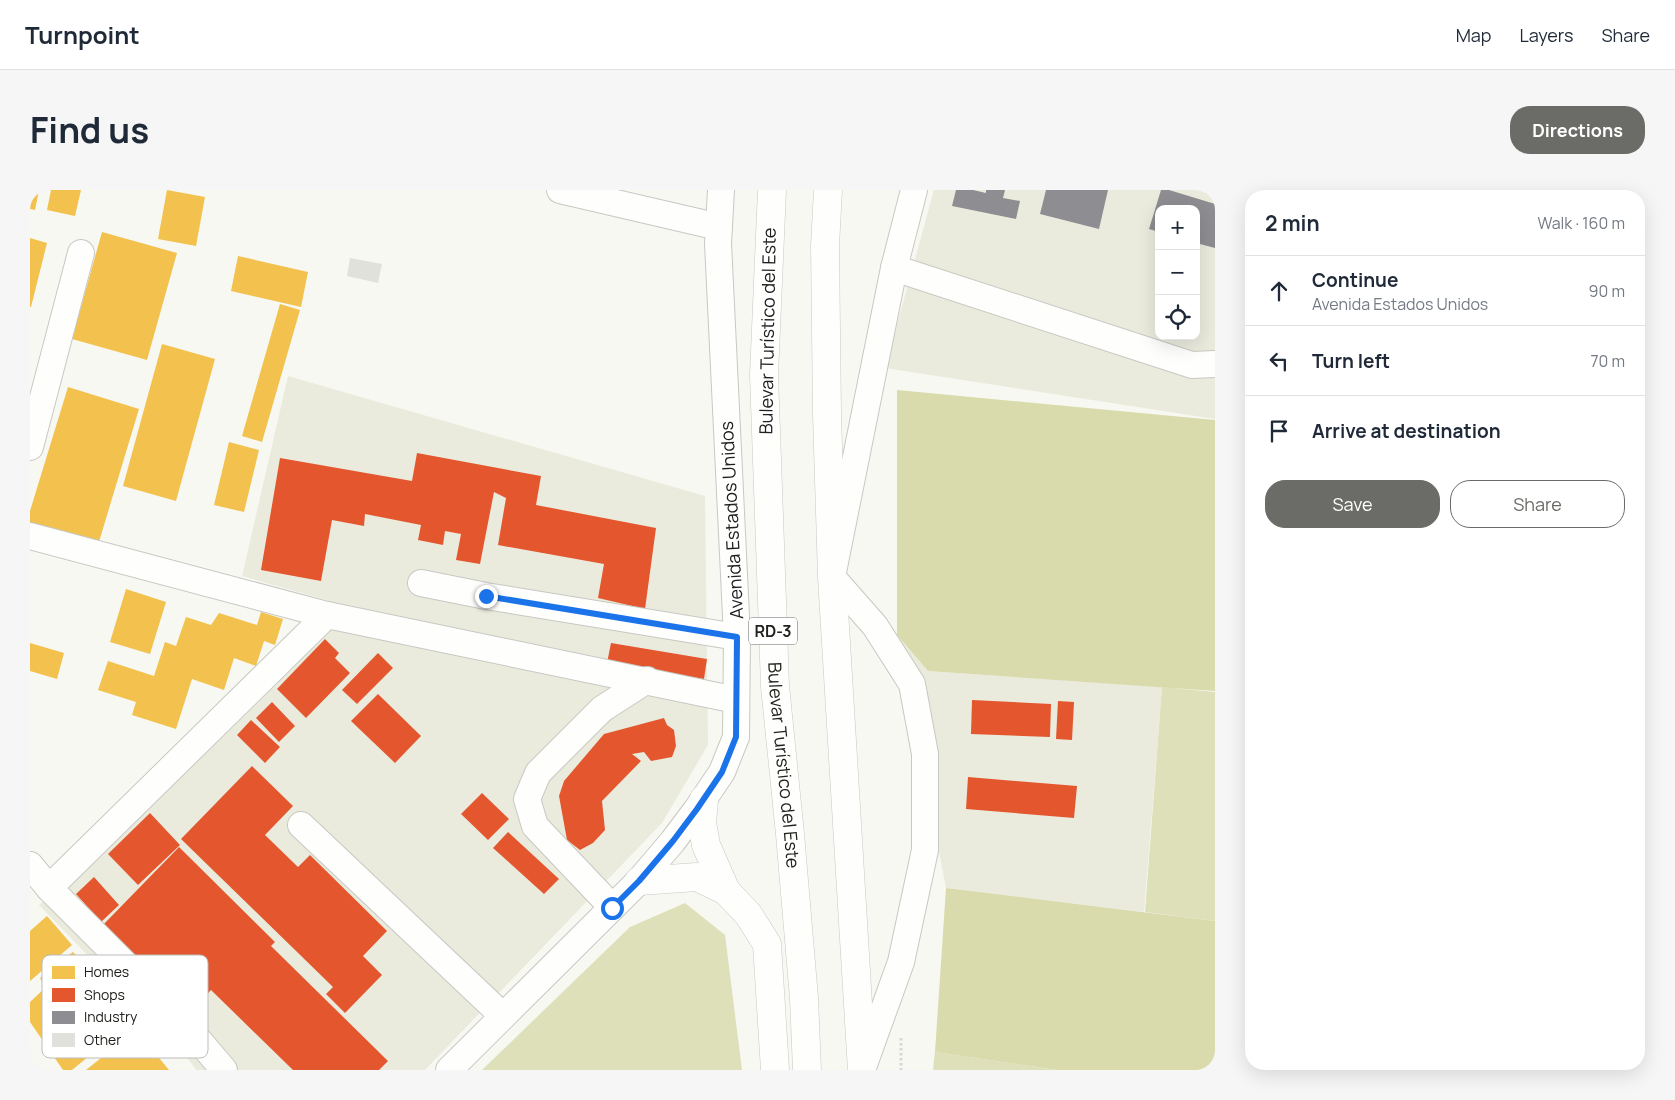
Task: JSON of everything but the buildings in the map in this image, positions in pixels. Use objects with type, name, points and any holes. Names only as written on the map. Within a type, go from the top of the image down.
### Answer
[{"type":"highway","name":"Bulevar Turístico del Este","points":[[772,190],[764,375],[775,686],[804,998],[807,1070]]},
{"type":"highway","points":[[828,190],[825,246],[827,414],[832,577],[862,1070]]},
{"type":"highway","points":[[704,799],[702,823],[706,846],[726,891],[748,914],[768,944],[775,1070]]},
{"type":"highway","points":[[639,881],[696,877],[726,891]]},
{"type":"street","points":[[560,190],[719,227]]},
{"type":"street","name":"Avenida Estados Unidos","points":[[449,1070],[639,881],[673,841],[704,799],[722,772],[736,737],[737,637],[719,253],[721,190]]},
{"type":"street","points":[[862,1070],[900,962],[925,850],[925,754],[912,684],[875,626],[832,577],[894,268],[914,190]]},
{"type":"street","points":[[30,447],[81,253]]},
{"type":"street","points":[[894,268],[1192,365],[1215,364]]},
{"type":"street","points":[[30,536],[327,615],[736,700]]},
{"type":"street","points":[[421,582],[486,596],[737,637]]},
{"type":"street","points":[[49,888],[327,615]]},
{"type":"street","points":[[612,908],[535,826],[527,799],[538,773],[602,709],[647,680]]},
{"type":"street","points":[[301,825],[503,1016]]},
{"type":"street","points":[[30,864],[49,888],[116,955]]},
{"type":"street","points":[[208,1051],[224,1070]]},
{"type":"shaded area","points":[[934,190],[1215,190],[1215,419],[885,368]]},
{"type":"shaded area","points":[[288,376],[705,496],[708,745],[662,823],[425,1070],[196,1070],[187,1058],[208,1058],[208,955],[87,955],[39,905],[355,608],[242,576]]},
{"type":"shaded area","points":[[897,635],[928,671],[1162,687],[1144,912],[946,888]]},
{"type":"green space","points":[[897,390],[1215,420],[1215,691],[928,671],[897,635]]},
{"type":"green space","points":[[1162,687],[1215,692],[1215,921],[1145,912]]},
{"type":"green space","points":[[946,888],[1215,921],[1215,1070],[1057,1070],[935,1052]]},
{"type":"green space","points":[[685,903],[725,935],[742,1070],[482,1070],[630,927]]},
{"type":"green space","points":[[935,1052],[1057,1070],[933,1070]]},
{"type":"route","points":[[486,596],[737,637],[736,737],[722,772],[673,841],[639,881],[612,908]]}]
